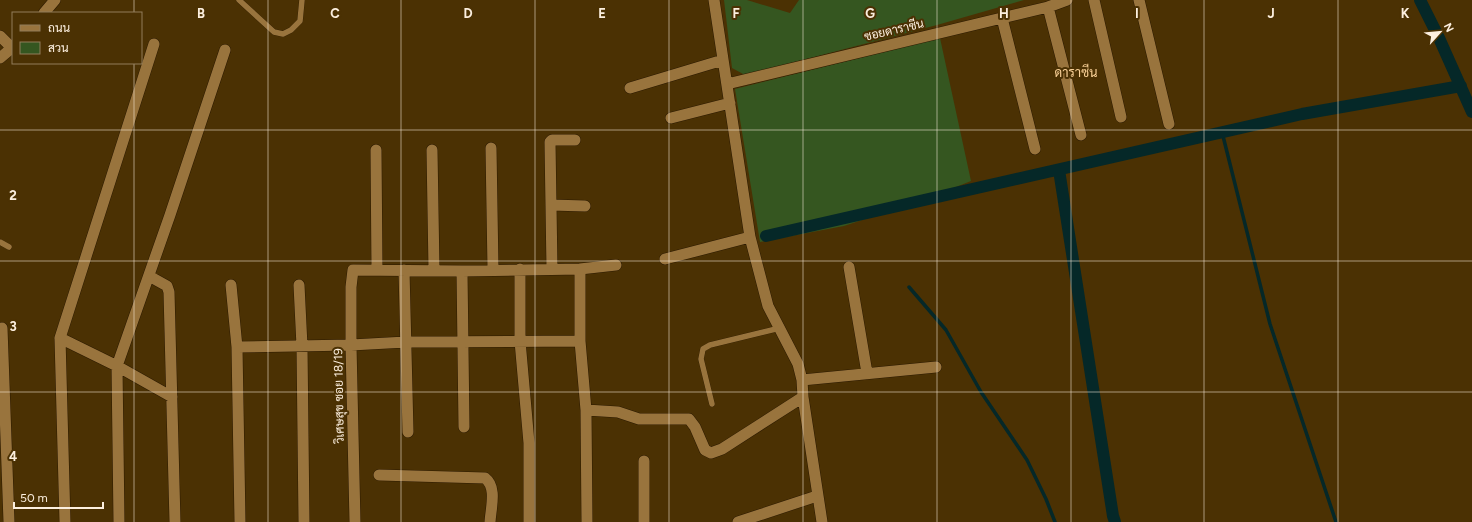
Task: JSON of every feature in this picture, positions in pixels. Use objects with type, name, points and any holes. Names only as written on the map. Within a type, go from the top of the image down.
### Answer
[{"type":"street","points":[[45,12],[55,0]]},
{"type":"street","points":[[714,0],[750,238],[768,306],[798,364],[802,380],[803,397],[822,522]]},
{"type":"street","name":"ซอยดาราซีน","points":[[727,84],[1048,7],[1067,0]]},
{"type":"street","points":[[1094,0],[1121,117]]},
{"type":"street","points":[[1139,0],[1169,124]]},
{"type":"street","points":[[1048,7],[1081,135]]},
{"type":"street","points":[[1002,18],[1035,149]]},
{"type":"street","points":[[0,36],[12,47]]},
{"type":"street","points":[[65,522],[60,338],[154,44]]},
{"type":"street","points":[[0,58],[12,49]]},
{"type":"street","points":[[119,522],[117,366],[225,50]]},
{"type":"street","points":[[630,88],[723,60]]},
{"type":"street","points":[[671,118],[730,103]]},
{"type":"street","points":[[552,269],[550,142],[552,140],[575,140]]},
{"type":"street","points":[[491,148],[493,269]]},
{"type":"street","points":[[376,150],[377,269],[580,269],[616,265]]},
{"type":"street","points":[[432,150],[434,270]]},
{"type":"street","points":[[551,205],[585,206]]},
{"type":"street","points":[[665,259],[750,238]]},
{"type":"street","points":[[849,267],[867,373]]},
{"type":"street","name":"วิเศษสุข ซอย 18/19","points":[[355,522],[351,287],[353,270],[377,269]]},
{"type":"street","points":[[520,269],[520,341],[529,443],[529,522]]},
{"type":"street","points":[[580,269],[580,341],[586,410],[587,522]]},
{"type":"street","points":[[404,270],[408,432]]},
{"type":"street","points":[[462,270],[464,427]]},
{"type":"street","points":[[149,276],[167,286],[169,292],[175,522]]},
{"type":"street","points":[[231,285],[237,347],[240,522]]},
{"type":"street","points":[[299,285],[302,346],[304,522]]},
{"type":"street","points":[[2,328],[9,522]]},
{"type":"street","points":[[60,338],[117,366],[172,398]]},
{"type":"street","points":[[237,347],[351,345],[406,342],[580,341]]},
{"type":"street","points":[[802,380],[936,367]]},
{"type":"street","points":[[586,410],[618,412],[639,419],[689,419],[695,427],[706,450],[711,453],[722,449],[803,397]]},
{"type":"street","points":[[644,461],[644,522]]},
{"type":"street","points":[[379,475],[484,478],[490,481],[492,487],[490,522]]},
{"type":"street","points":[[738,522],[817,496]]},
{"type":"lane","points":[[239,0],[274,32],[283,34],[291,30],[300,21],[302,0]]},
{"type":"lane","points":[[0,242],[9,247]]},
{"type":"lane","points":[[712,404],[701,359],[704,349],[710,345],[780,328]]},
{"type":"green space","points":[[724,0],[747,0],[790,13],[799,0],[1024,0],[937,25],[745,75],[732,68]]},
{"type":"green space","points":[[940,38],[971,181],[928,198],[844,226],[760,242],[735,89]]},
{"type":"waterway","points":[[1420,0],[1439,38],[1472,112]]},
{"type":"waterway","points":[[766,236],[1302,114],[1461,86]]},
{"type":"waterway","points":[[1222,132],[1270,324],[1336,522]]},
{"type":"waterway","points":[[1059,170],[1115,522]]},
{"type":"waterway","points":[[909,287],[946,330],[981,392],[1027,460],[1046,499],[1055,522]]},
{"type":"district","name":"ดาราซีน","points":[[1076,72]]}]
